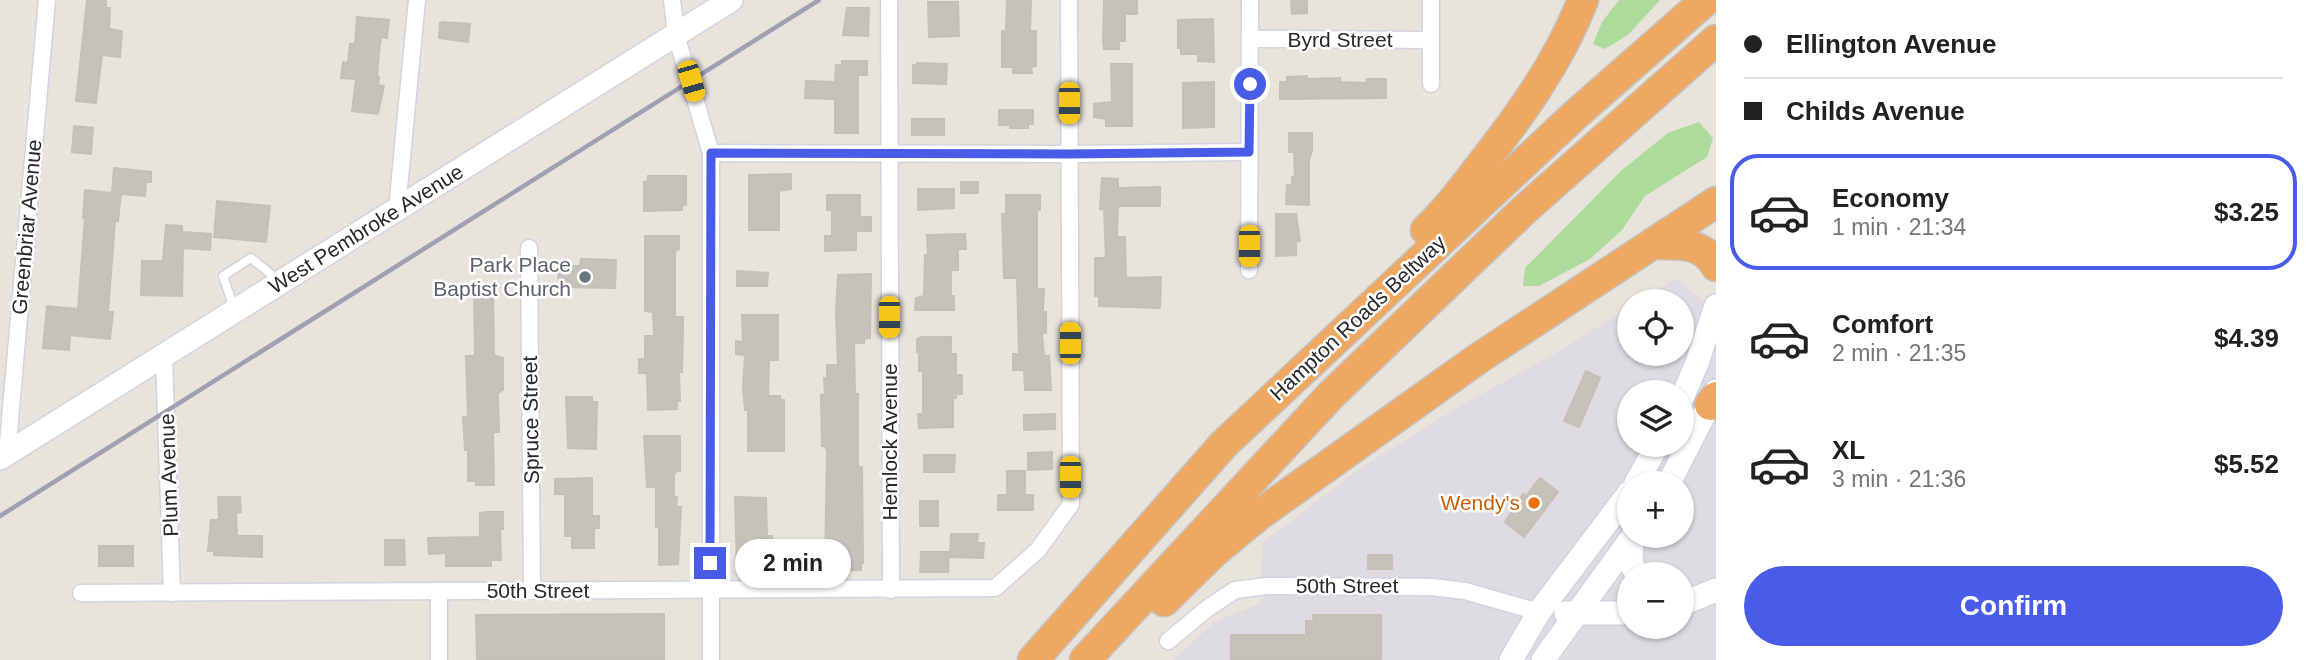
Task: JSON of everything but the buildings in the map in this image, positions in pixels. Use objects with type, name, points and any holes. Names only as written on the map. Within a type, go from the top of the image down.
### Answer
[{"type":"highway","points":[[1224,444],[1340,312],[1442,215],[1515,122],[1548,70],[1583,0]]},
{"type":"highway","name":"Hampton Roads Beltway","points":[[1033,660],[1224,444],[1574,116],[1706,0]]},
{"type":"highway","name":"Hampton Roads Beltway","points":[[1085,660],[1331,395],[1522,211],[1712,44]]},
{"type":"highway","points":[[1109,660],[1152,612],[1214,552],[1261,514],[1479,358],[1716,202]]},
{"type":"highway","points":[[1652,244],[1690,245],[1712,257],[1716,266]]},
{"type":"main road","name":"West Pembroke Avenue","points":[[4,456],[731,0]]},
{"type":"main road","points":[[1674,471],[1706,398],[1701,353],[1716,306]]},
{"type":"main road","points":[[1511,660],[1539,612],[1617,509]]},
{"type":"main road","points":[[1543,660],[1624,548]]},
{"type":"main road","points":[[1539,612],[1617,613]]},
{"type":"street","name":"Greenbriar Avenue","points":[[4,456],[47,0]]},
{"type":"street","points":[[397,209],[417,0]]},
{"type":"street","points":[[671,0],[676,35],[711,153],[711,660]]},
{"type":"street","name":"Hemlock Avenue","points":[[889,0],[891,590]]},
{"type":"street","points":[[1069,0],[1069,154]]},
{"type":"street","points":[[1249,270],[1251,0]]},
{"type":"street","points":[[1431,0],[1431,84]]},
{"type":"street","name":"Byrd Street","points":[[1250,39],[1431,40]]},
{"type":"street","points":[[711,153],[1249,152]]},
{"type":"street","name":"50th Street","points":[[81,593],[995,588],[1038,550],[1071,504],[1069,154]]},
{"type":"street","name":"Spruce Street","points":[[529,248],[533,591]]},
{"type":"street","name":"Plum Avenue","points":[[164,357],[172,593]]},
{"type":"street","name":"50th Street","points":[[1168,641],[1235,590],[1267,586],[1432,587],[1465,591],[1539,612]]},
{"type":"street","points":[[439,591],[439,660]]},
{"type":"lane","points":[[235,311],[223,275],[251,258],[281,282]]},
{"type":"shaded area","points":[[1676,278],[1689,289],[1658,289]]},
{"type":"shaded area","points":[[1694,293],[1704,302],[1716,299],[1716,660],[1174,660],[1214,622],[1261,603],[1262,543],[1358,470],[1458,407],[1568,346],[1617,315],[1617,366],[1694,366]]},
{"type":"green space","points":[[1619,0],[1660,0],[1629,34],[1605,49],[1593,44],[1602,22]]},
{"type":"green space","points":[[1699,122],[1713,138],[1707,157],[1645,196],[1622,230],[1590,259],[1539,286],[1523,286],[1525,268],[1622,170],[1668,133]]},
{"type":"railway","points":[[0,516],[819,0]]},
{"type":"place","name":"Park Place Baptist Church","points":[[585,277]]},
{"type":"place","name":"Wendy's","points":[[1534,503]]},
{"type":"route","points":[[710,563],[711,153],[1249,152],[1250,84]]}]
